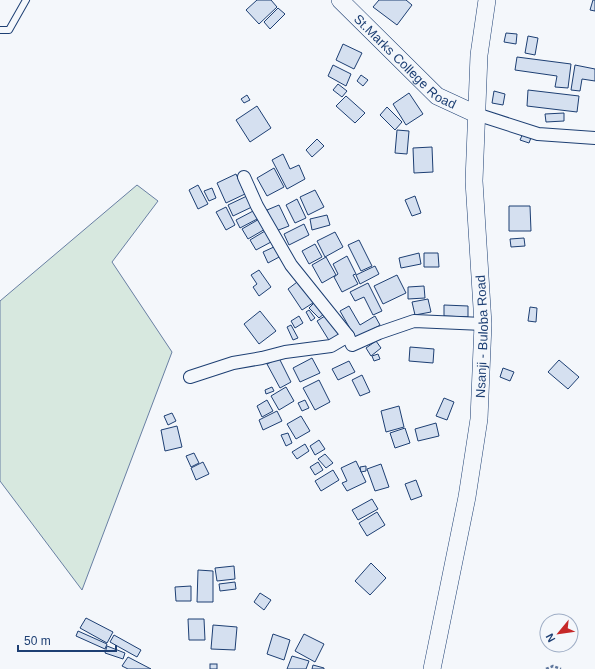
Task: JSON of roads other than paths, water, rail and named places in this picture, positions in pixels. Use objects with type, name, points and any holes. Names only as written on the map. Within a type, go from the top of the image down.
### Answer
[{"type":"main road","name":"St.Marks College Road","points":[[340,0],[437,96],[476,114]]},
{"type":"main road","name":"Nsanji - Buloba Road","points":[[432,669],[467,498],[479,419],[483,324],[474,182],[479,54],[487,0]]},
{"type":"street","points":[[476,114],[538,134],[595,138]]},
{"type":"street","points":[[244,176],[257,206],[291,265],[348,336],[352,345],[414,321],[483,324]]},
{"type":"street","points":[[190,377],[233,363],[285,352],[331,346],[348,336]]},
{"type":"lane","points":[[0,30],[9,30],[26,0]]}]
